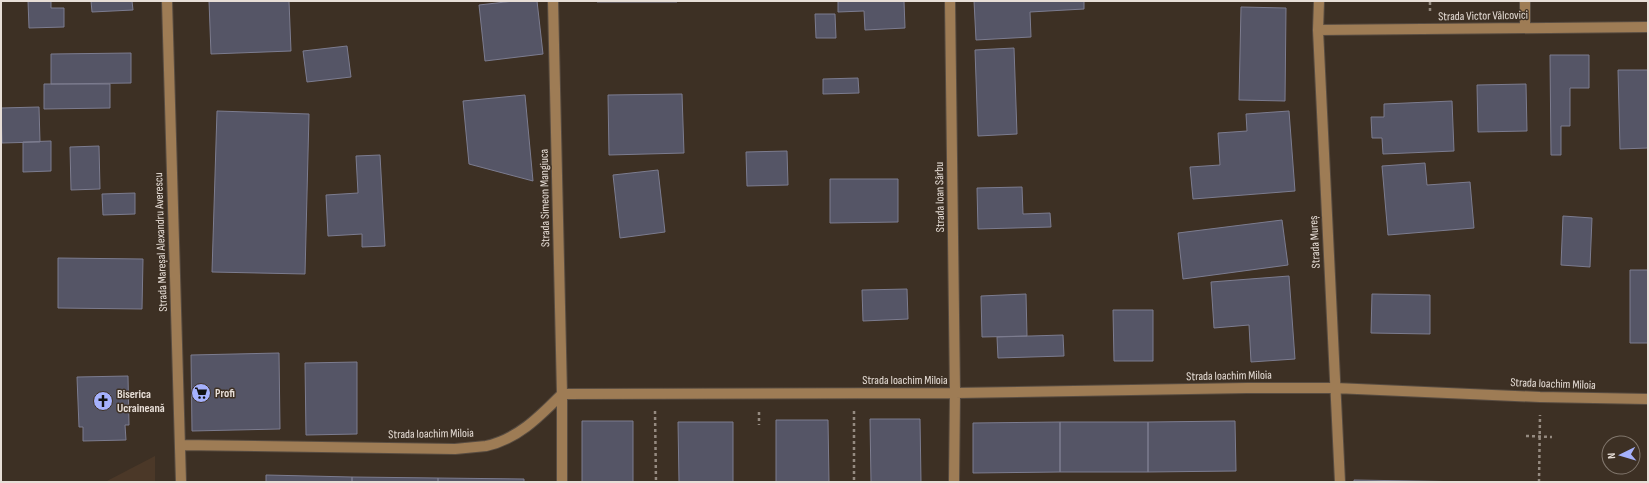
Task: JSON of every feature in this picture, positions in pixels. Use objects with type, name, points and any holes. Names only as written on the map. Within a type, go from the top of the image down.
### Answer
[{"type":"street","name":"Strada Mareșal Alexandru Averescu","points":[[167,1],[181,482]]},
{"type":"street","name":"Strada Simeon Mangiuca","points":[[553,1],[562,394],[562,482]]},
{"type":"street","name":"Strada Ioan Sârbu","points":[[950,1],[955,393],[954,482]]},
{"type":"street","name":"Strada Mureș","points":[[1319,1],[1318,30],[1340,482]]},
{"type":"street","points":[[1525,1],[1525,28]]},
{"type":"street","name":"Strada Victor Vâlcovici","points":[[1318,30],[1648,27]]},
{"type":"street","name":"Strada Ioachim Miloia","points":[[180,445],[455,449],[487,445],[514,436],[539,417],[562,394],[955,393],[1239,388],[1336,388],[1540,397],[1648,399]]},
{"type":"path","points":[[854,393],[854,482]]},
{"type":"path","points":[[655,394],[656,482]]},
{"type":"path","points":[[1539,482],[1540,397]]},
{"type":"path","points":[[1526,436],[1552,437]]},
{"type":"shaded area","points":[[155,456],[155,482],[105,482]]},
{"type":"building","points":[[28,1],[51,1],[51,8],[64,8],[64,27],[29,28]]},
{"type":"building","points":[[91,1],[132,1],[133,10],[92,12]]},
{"type":"building","points":[[209,1],[289,1],[291,51],[211,54]]},
{"type":"building","points":[[514,1],[537,1],[543,54],[485,61],[479,5]]},
{"type":"building","points":[[677,1],[677,2],[597,2]]},
{"type":"building","points":[[838,1],[904,1],[905,28],[865,30],[864,11],[838,12]]},
{"type":"building","points":[[974,1],[1084,1],[1084,9],[1030,12],[1031,37],[976,40]]},
{"type":"building","points":[[1241,7],[1286,8],[1285,101],[1239,100]]},
{"type":"building","points":[[815,14],[835,14],[836,38],[816,38]]},
{"type":"building","points":[[347,46],[351,77],[307,82],[303,51]]},
{"type":"building","points":[[1014,48],[1017,134],[978,136],[975,50]]},
{"type":"building","points":[[131,53],[131,83],[51,84],[51,54]]},
{"type":"building","points":[[1550,55],[1589,55],[1589,88],[1570,88],[1570,126],[1561,126],[1561,155],[1551,155]]},
{"type":"building","points":[[1618,70],[1648,70],[1648,148],[1620,149]]},
{"type":"building","points":[[858,78],[859,93],[823,94],[823,79]]},
{"type":"building","points":[[44,84],[110,84],[110,108],[44,109]]},
{"type":"building","points":[[1526,84],[1527,131],[1478,132],[1477,85]]},
{"type":"building","points":[[682,94],[684,153],[609,155],[608,95]]},
{"type":"building","points":[[525,95],[533,181],[469,164],[463,101]]},
{"type":"building","points":[[1452,101],[1454,151],[1383,154],[1382,138],[1372,138],[1371,117],[1384,117],[1384,104]]},
{"type":"building","points":[[39,107],[40,142],[2,143],[1,108]]},
{"type":"building","points":[[217,111],[309,114],[305,274],[212,272]]},
{"type":"building","points":[[1289,111],[1295,191],[1193,199],[1190,167],[1220,165],[1218,133],[1247,131],[1246,114]]},
{"type":"building","points":[[51,141],[51,171],[23,172],[23,142]]},
{"type":"building","points":[[99,146],[100,189],[71,190],[70,147]]},
{"type":"building","points":[[787,151],[788,185],[747,186],[746,152]]},
{"type":"building","points":[[380,155],[385,246],[362,247],[362,234],[328,236],[326,195],[358,193],[356,156]]},
{"type":"building","points":[[1425,163],[1427,185],[1470,182],[1474,228],[1388,235],[1382,166]]},
{"type":"building","points":[[658,170],[665,232],[620,238],[613,175]]},
{"type":"building","points":[[830,179],[898,179],[898,222],[830,223]]},
{"type":"building","points":[[1022,187],[1023,214],[1050,213],[1051,227],[978,229],[977,188]]},
{"type":"building","points":[[135,193],[135,214],[103,215],[102,194]]},
{"type":"building","points":[[1563,216],[1592,218],[1590,267],[1561,265]]},
{"type":"building","points":[[1282,220],[1288,265],[1183,279],[1178,233]]},
{"type":"building","points":[[58,258],[143,259],[142,309],[58,308]]},
{"type":"building","points":[[1630,270],[1648,270],[1648,343],[1630,343]]},
{"type":"building","points":[[1289,276],[1295,359],[1251,362],[1249,325],[1214,328],[1211,282]]},
{"type":"building","points":[[907,289],[908,319],[863,321],[862,290]]},
{"type":"building","points":[[1026,294],[1027,336],[982,337],[981,296]]},
{"type":"building","points":[[1372,294],[1430,295],[1430,334],[1371,333]]},
{"type":"building","points":[[1113,310],[1153,310],[1153,361],[1114,361]]},
{"type":"building","points":[[1063,335],[1064,356],[998,358],[997,337]]},
{"type":"building","points":[[279,353],[280,429],[192,431],[191,355]]},
{"type":"building","points":[[357,362],[357,434],[306,435],[305,363]]},
{"type":"building","name":"Biserica Ucraineană","points":[[128,376],[129,425],[125,425],[126,440],[83,441],[83,427],[79,427],[77,377]]},
{"type":"building","points":[[870,419],[920,419],[921,482],[871,482]]},
{"type":"building","points":[[776,420],[828,420],[829,482],[776,482]]},
{"type":"building","points":[[582,421],[633,421],[633,482],[582,482]]},
{"type":"building","points":[[1235,421],[1236,471],[1148,472],[1148,422]]},
{"type":"building","points":[[678,422],[733,422],[733,482],[679,482]]},
{"type":"building","points":[[1060,422],[1148,422],[1148,472],[1060,472]]},
{"type":"building","points":[[1060,422],[1060,472],[973,473],[973,423]]},
{"type":"building","points":[[266,475],[352,477],[352,482],[266,482]]},
{"type":"building","points":[[352,477],[438,478],[438,482],[352,482]]},
{"type":"building","points":[[438,478],[524,479],[524,482],[438,482]]},
{"type":"building","points":[[1354,480],[1474,482],[1354,482]]},
{"type":"place","name":"Profi","points":[[201,393]]},
{"type":"place","name":"Biserica Ucraineană","points":[[103,401]]}]
